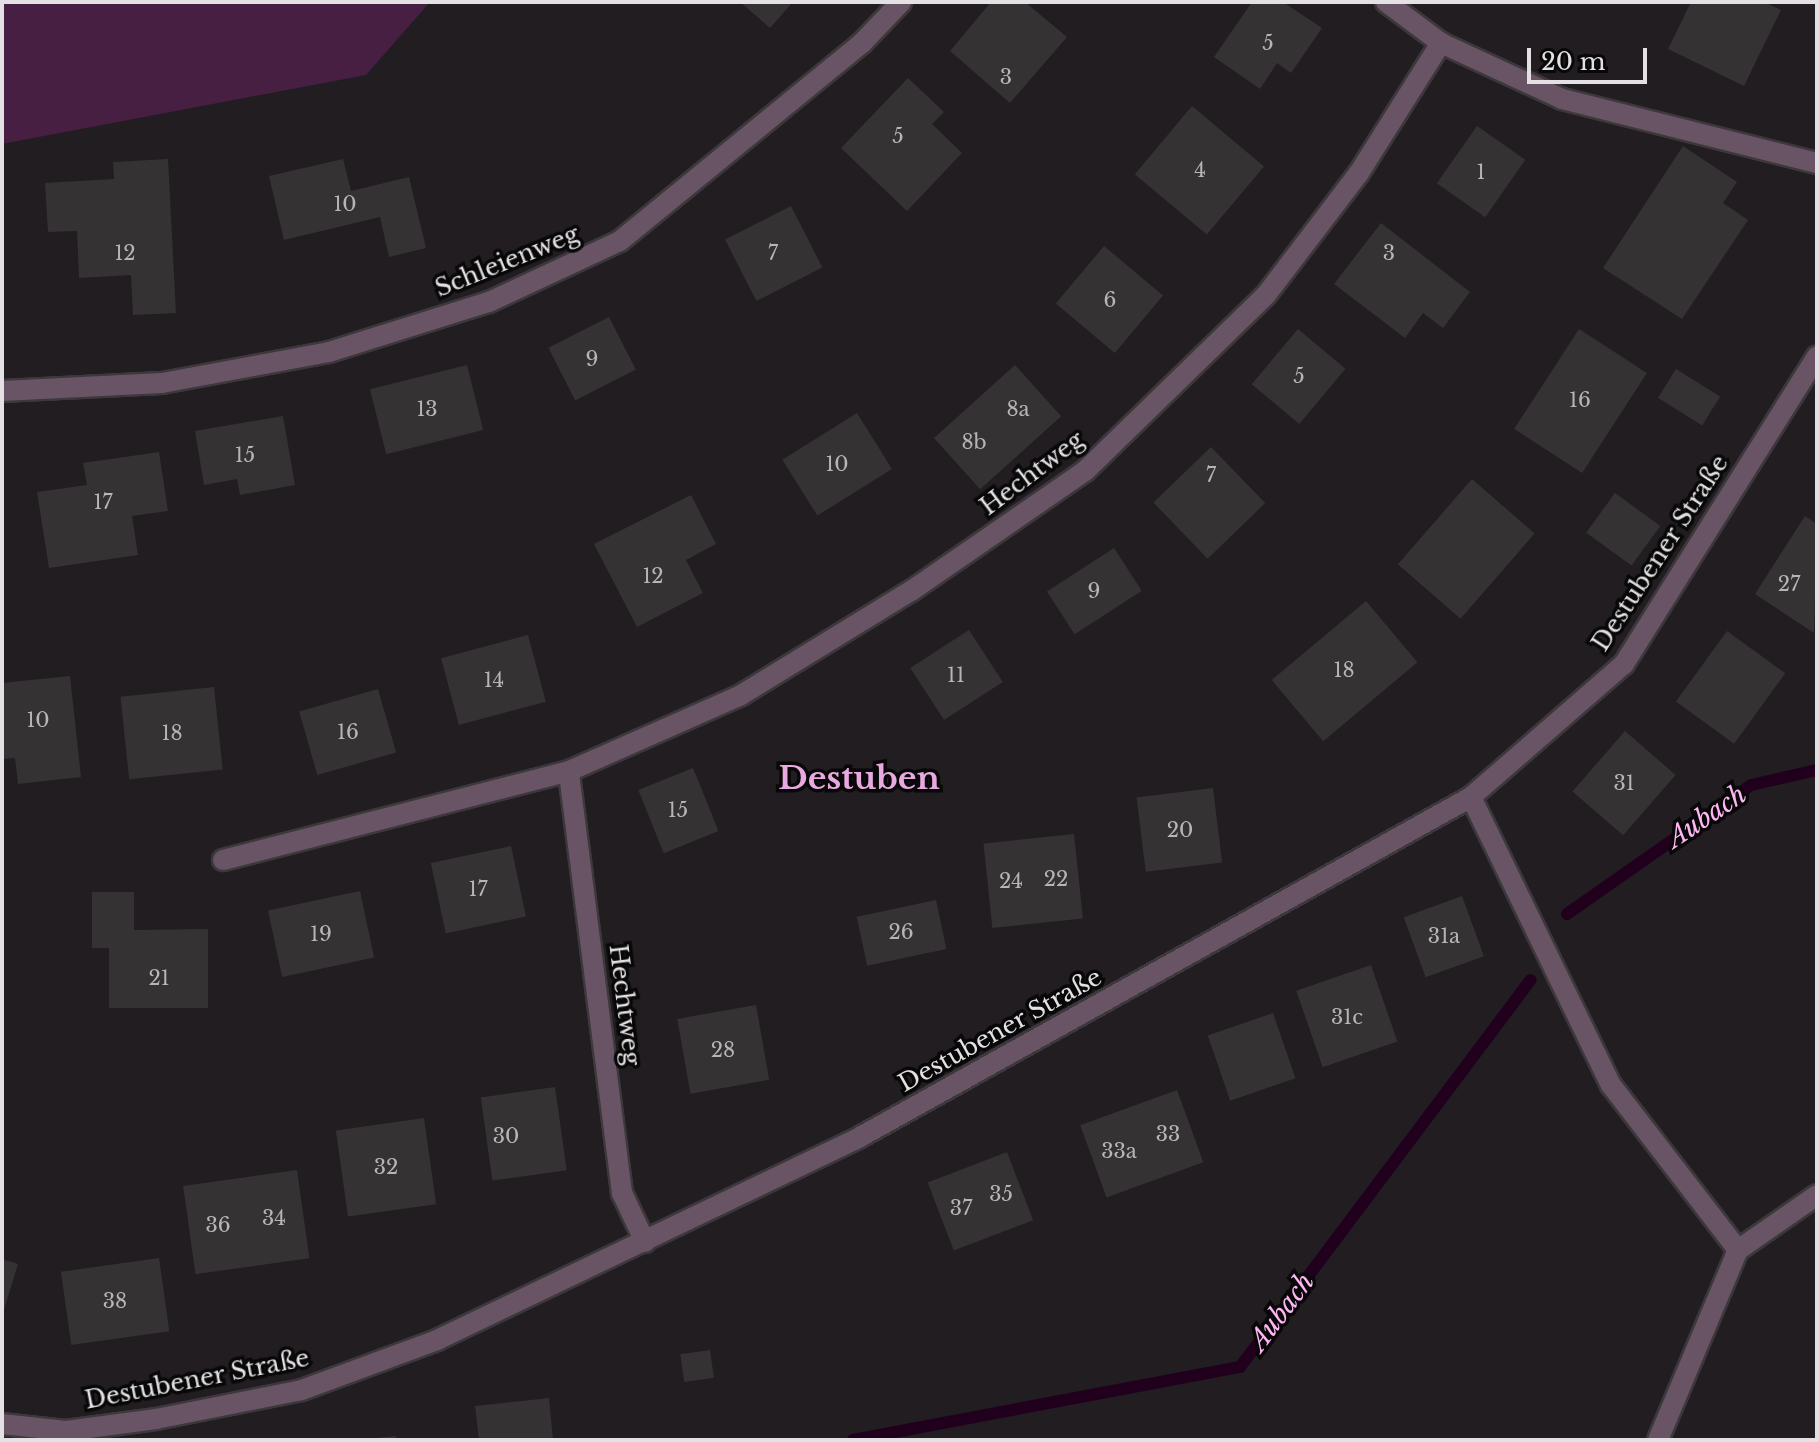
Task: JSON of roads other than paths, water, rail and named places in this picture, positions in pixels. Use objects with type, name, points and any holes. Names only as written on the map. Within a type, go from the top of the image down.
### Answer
[{"type":"street","name":"Schleienweg","points":[[2,391],[177,380],[329,352],[489,302],[620,241],[862,43],[901,2]]},
{"type":"street","points":[[1386,2],[1441,43],[1562,99],[1817,163]]},
{"type":"street","name":"Hechtweg","points":[[223,860],[569,771],[741,695],[911,591],[1085,471],[1266,295],[1359,173],[1441,43]]},
{"type":"street","name":"Destubener Straße","points":[[2,1424],[66,1431],[156,1419],[302,1390],[437,1340],[860,1137],[1471,797],[1624,664],[1817,356]]},
{"type":"street","name":"Hechtweg","points":[[569,771],[622,1193],[645,1242]]},
{"type":"street","points":[[1471,797],[1611,1085],[1738,1250]]},
{"type":"street","points":[[1658,1440],[1738,1250],[1817,1195]]},
{"type":"waterway","name":"Aubach","points":[[1567,914],[1751,785],[1817,770]]},
{"type":"waterway","name":"Aubach","points":[[853,1440],[1240,1367],[1531,980]]},
{"type":"district","name":"Destuben","points":[[859,778]]}]
